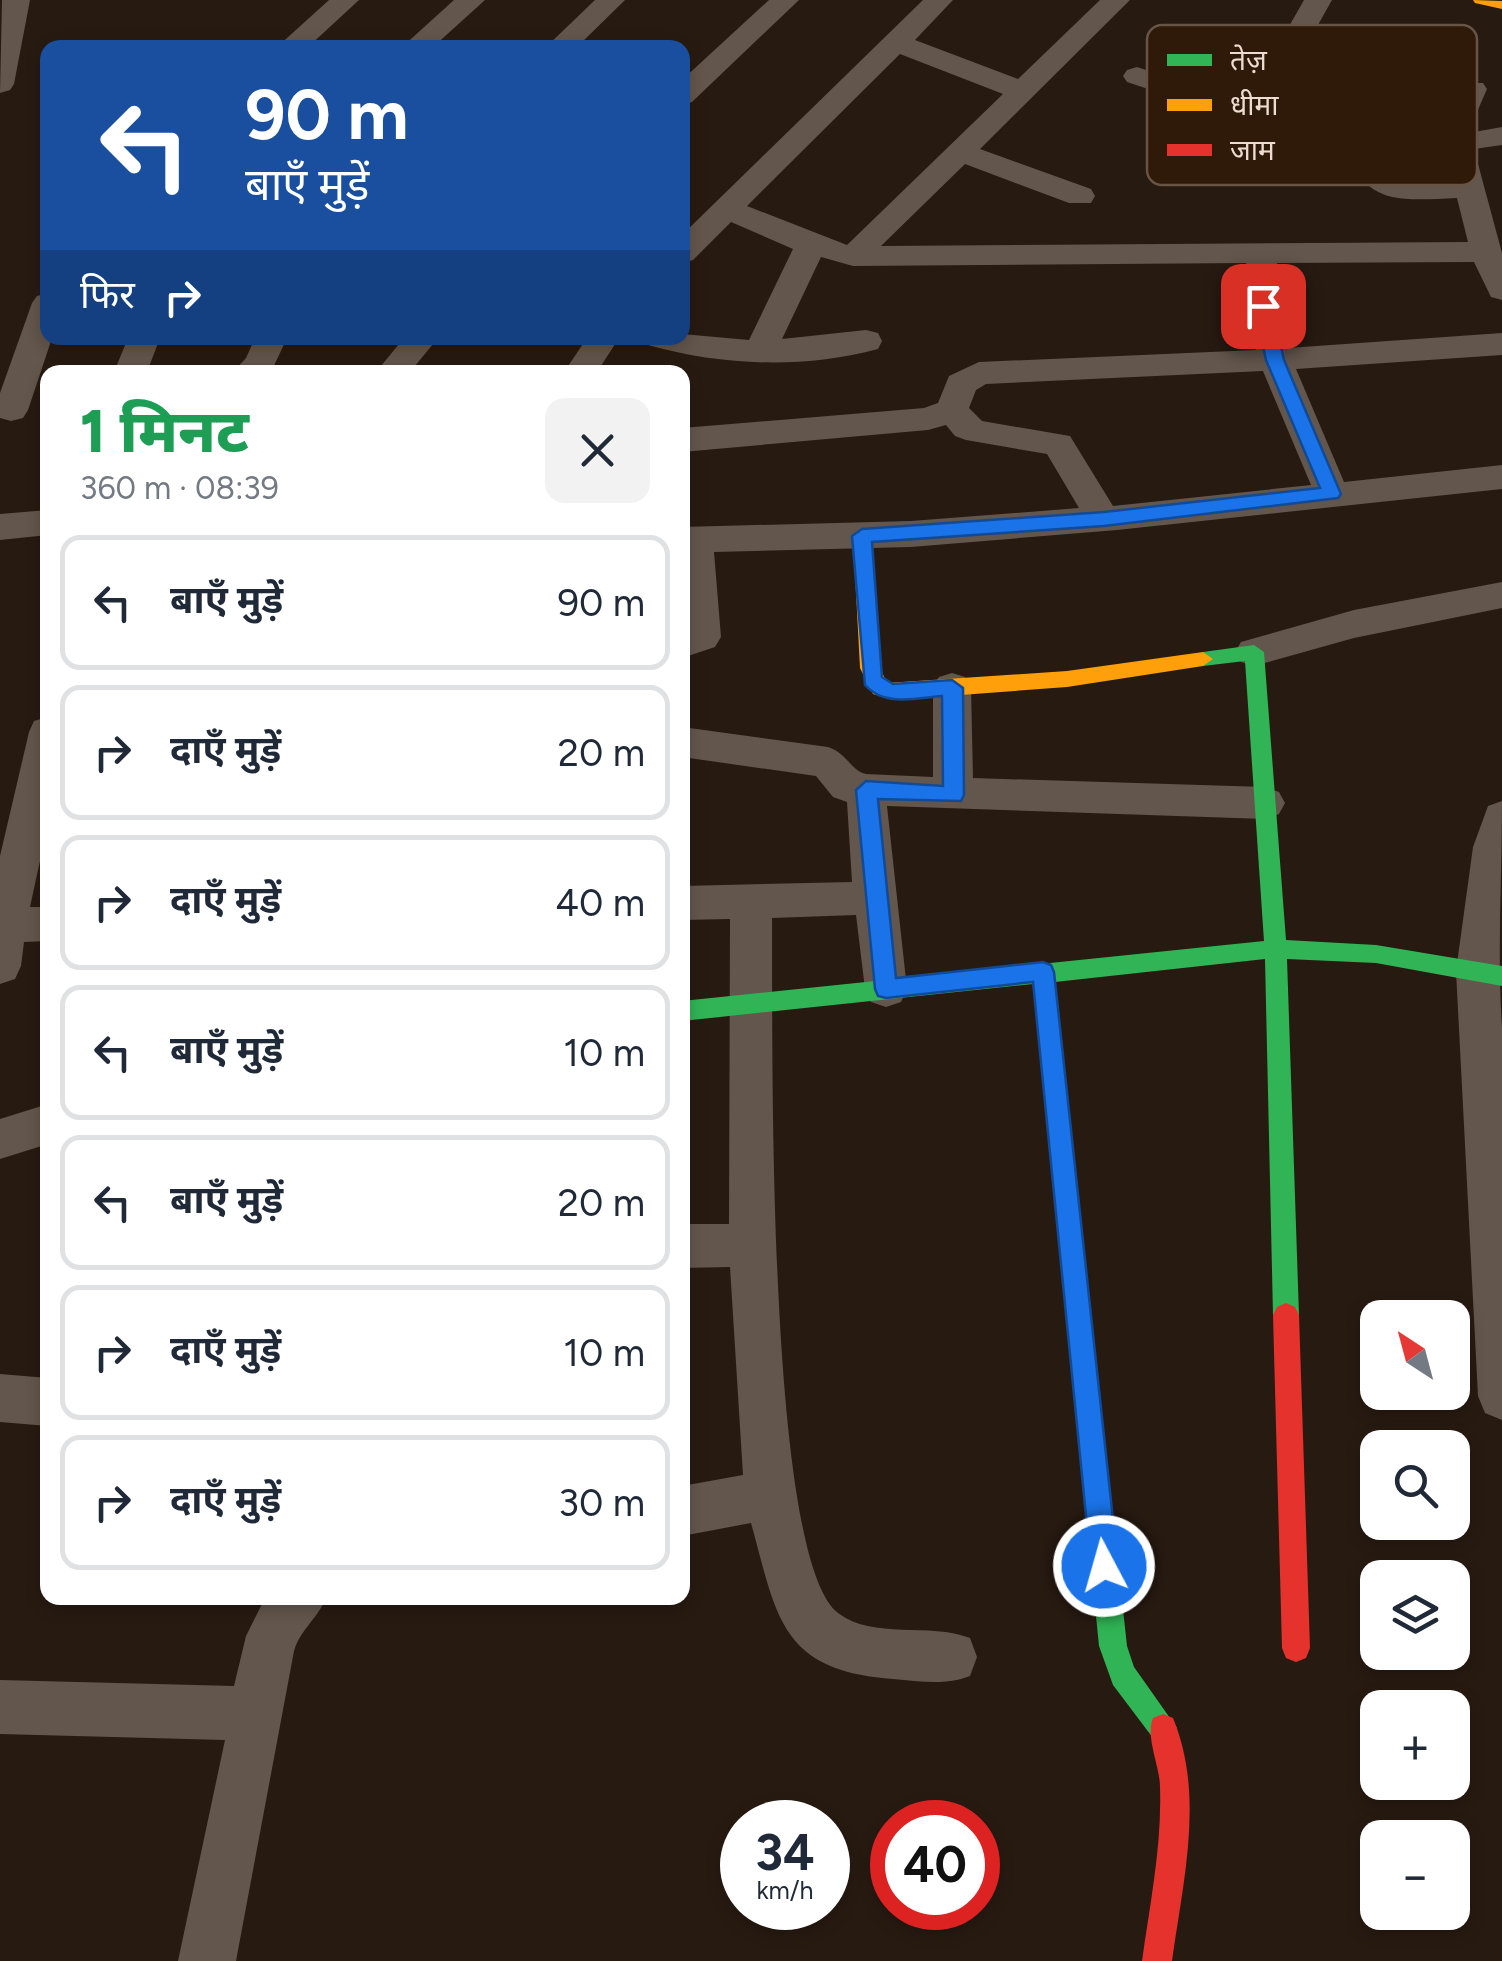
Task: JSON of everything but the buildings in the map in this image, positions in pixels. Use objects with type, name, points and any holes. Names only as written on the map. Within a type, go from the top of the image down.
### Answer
[{"type":"main road","points":[[1480,0],[1502,6]]},
{"type":"main road","points":[[862,536],[872,680],[893,692],[1066,679],[1254,652],[1276,949],[1296,1648]]},
{"type":"main road","points":[[690,1010],[1276,949],[1376,954],[1489,973]]},
{"type":"main road","points":[[1043,972],[1113,1646],[1123,1675],[1159,1720],[1173,1752],[1177,1786],[1157,1961]]},
{"type":"street","points":[[0,84],[16,0]]},
{"type":"street","points":[[299,40],[345,0]]},
{"type":"street","points":[[425,40],[472,0]]},
{"type":"street","points":[[568,40],[612,0]]},
{"type":"street","points":[[690,89],[785,0]]},
{"type":"street","points":[[690,245],[939,0]]},
{"type":"street","points":[[853,256],[1116,0]]},
{"type":"street","points":[[1304,25],[1318,0]]},
{"type":"street","points":[[898,43],[1022,91]]},
{"type":"street","points":[[1137,76],[1147,79]]},
{"type":"street","points":[[1477,140],[1502,136]]},
{"type":"street","points":[[959,152],[1080,196]]},
{"type":"street","points":[[1386,185],[1470,188]]},
{"type":"street","points":[[1469,185],[1486,252],[1502,290]]},
{"type":"street","points":[[727,208],[811,245],[853,256],[1486,252]]},
{"type":"street","points":[[759,352],[811,245]]},
{"type":"street","points":[[1258,254],[1266,283],[1264,321],[1275,360],[1332,494]]},
{"type":"street","points":[[40,323],[6,410],[40,408]]},
{"type":"street","points":[[688,345],[717,352],[759,352],[866,341]]},
{"type":"street","points":[[952,410],[961,384],[980,374],[1502,344]]},
{"type":"street","points":[[398,365],[416,345]]},
{"type":"street","points":[[690,439],[928,419],[952,410]]},
{"type":"street","points":[[952,410],[962,424],[978,432],[1058,444],[1104,519]]},
{"type":"street","points":[[690,540],[862,536],[1104,519],[1502,478]]},
{"type":"street","points":[[0,527],[40,523]]},
{"type":"street","points":[[690,551],[704,629],[702,637],[690,641]]},
{"type":"street","points":[[1254,652],[1372,620],[1502,595]]},
{"type":"street","points":[[952,688],[953,795]]},
{"type":"street","points":[[690,743],[828,762],[846,786],[866,790],[1265,804]]},
{"type":"street","points":[[866,790],[886,989]]},
{"type":"street","points":[[0,966],[5,925],[37,830],[40,803]]},
{"type":"street","points":[[1502,817],[1493,847],[1489,973],[1502,1396]]},
{"type":"street","points":[[690,903],[874,898]]},
{"type":"street","points":[[751,901],[752,1244],[769,1495],[799,1603],[816,1630],[853,1650],[952,1658]]},
{"type":"street","points":[[5,925],[40,924]]},
{"type":"street","points":[[0,1139],[40,1126]]},
{"type":"street","points":[[690,1246],[752,1244]]},
{"type":"street","points":[[0,1398],[40,1401]]},
{"type":"street","points":[[690,1510],[769,1495]]},
{"type":"street","points":[[207,1961],[270,1637],[291,1605]]},
{"type":"street","points":[[0,1707],[257,1714]]},
{"type":"traffic: fast","points":[[1203,659],[1254,652],[1276,949],[1376,954],[1502,976]]},
{"type":"traffic: fast","points":[[690,1010],[1276,949],[1286,1315]]},
{"type":"traffic: fast","points":[[1043,972],[1113,1646],[1123,1675],[1163,1728]]},
{"type":"traffic: slow","points":[[1480,0],[1502,5]]},
{"type":"traffic: slow","points":[[862,536],[870,668],[880,689],[893,692],[1067,679],[1203,659]]},
{"type":"traffic: jam","points":[[1286,1315],[1296,1648]]},
{"type":"traffic: jam","points":[[1157,1961],[1175,1811],[1171,1753],[1163,1728]]},
{"type":"route","points":[[1104,1566],[1043,972],[886,989],[866,790],[953,795],[952,688],[893,692],[872,680],[862,536],[1104,519],[1332,494],[1275,360],[1263,306]]}]
